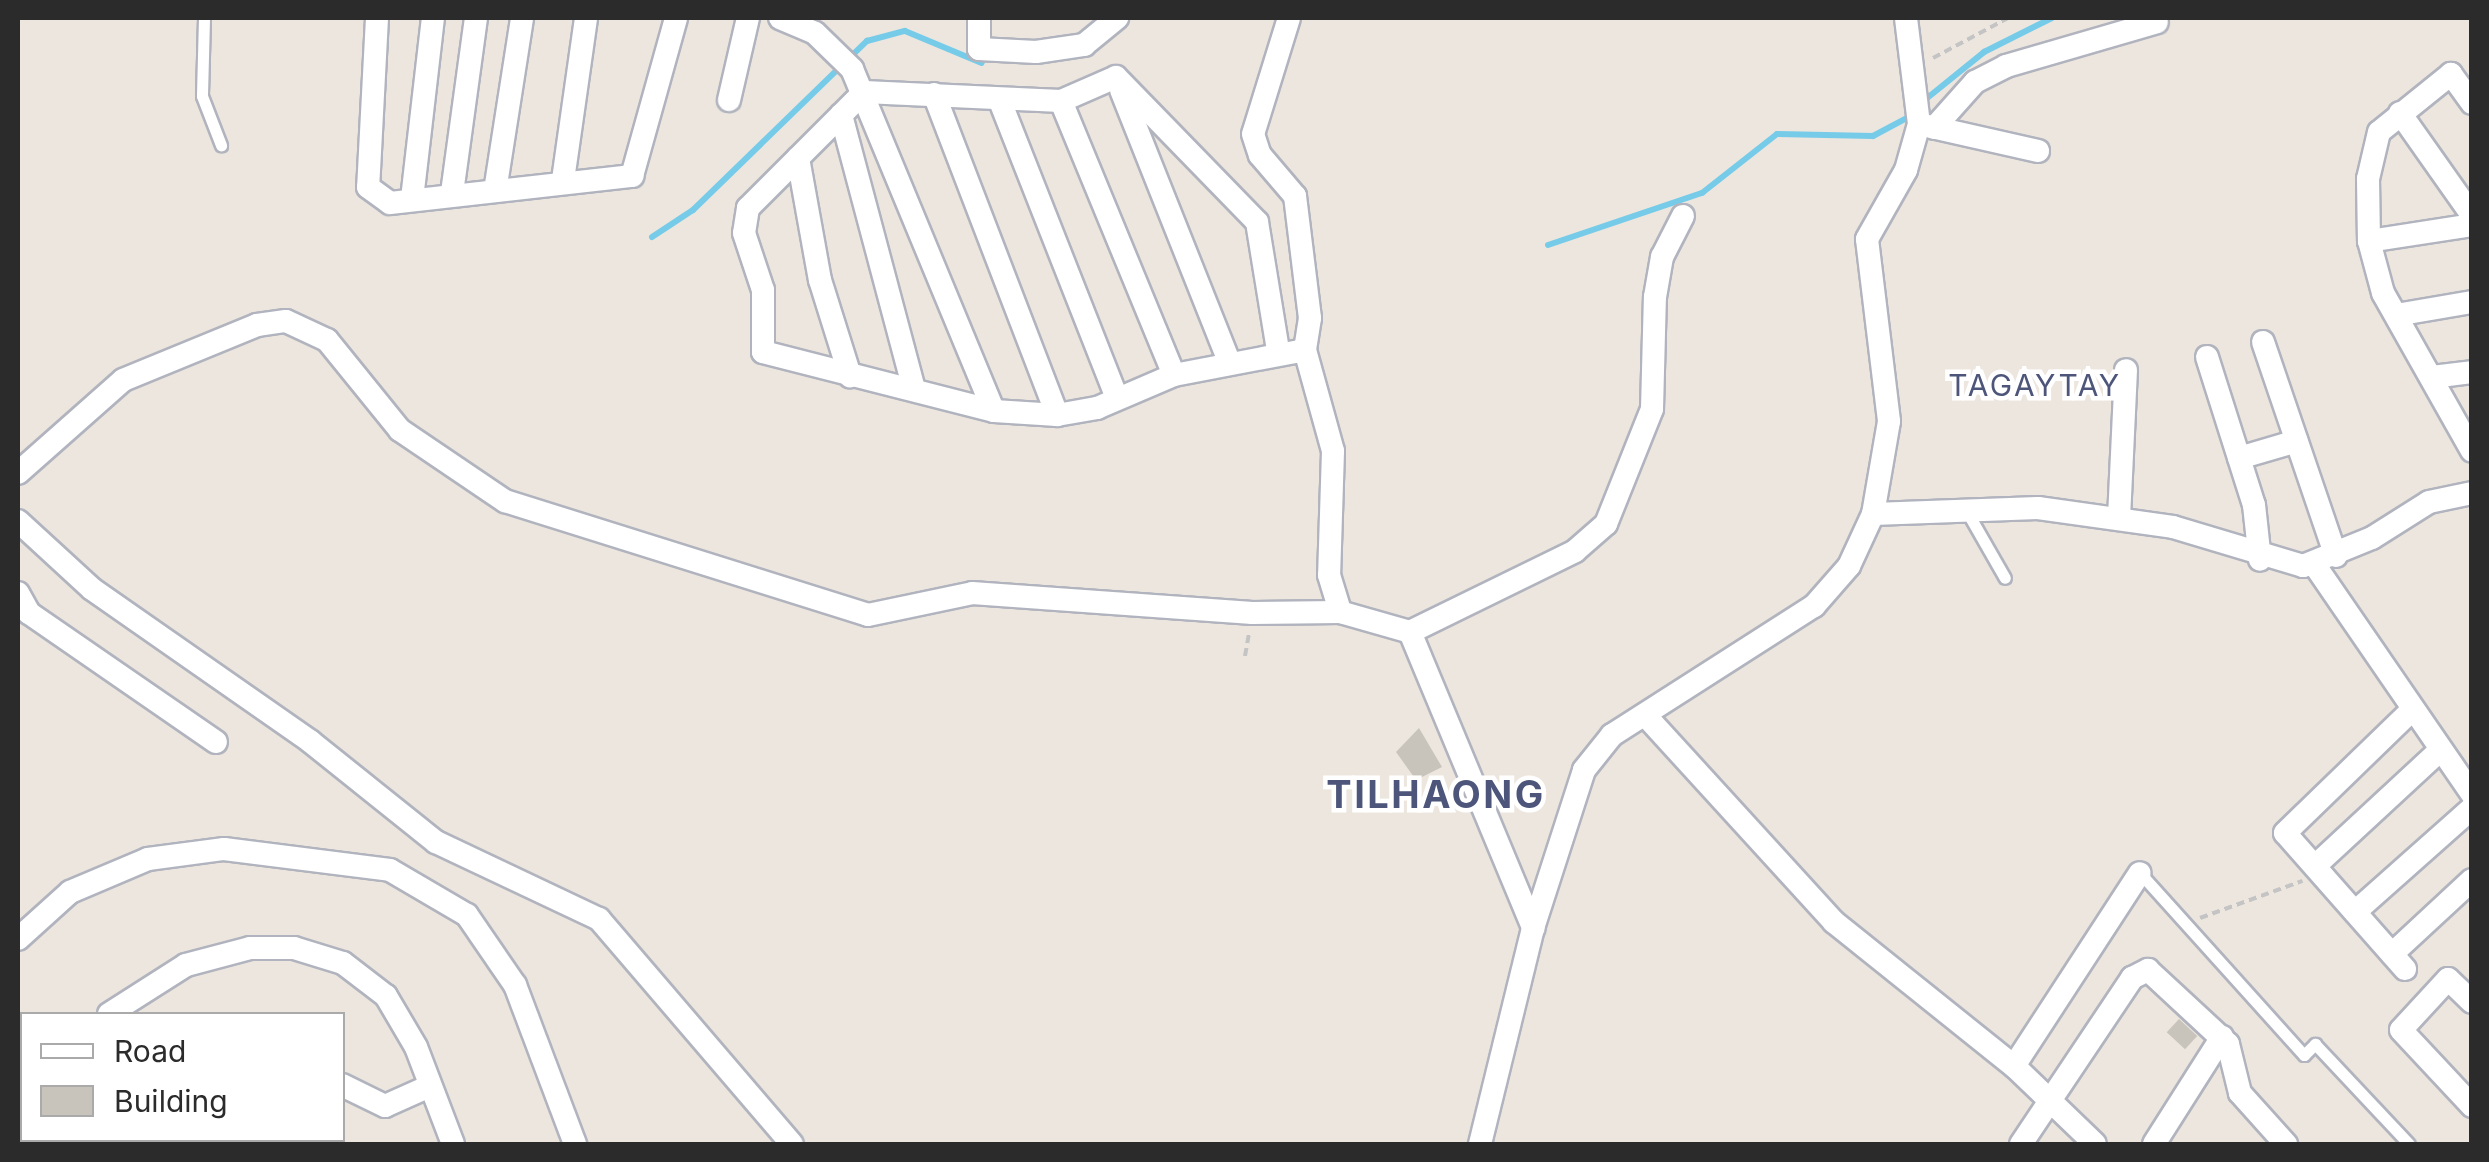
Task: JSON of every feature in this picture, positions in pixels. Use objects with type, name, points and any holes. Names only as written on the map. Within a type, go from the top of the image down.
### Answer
[{"type":"street","points":[[377,18],[368,187],[390,202],[563,180],[632,176],[676,18]]},
{"type":"street","points":[[412,199],[433,18]]},
{"type":"street","points":[[452,193],[476,18]]},
{"type":"street","points":[[494,191],[522,18]]},
{"type":"street","points":[[563,180],[586,18]]},
{"type":"street","points":[[729,100],[748,18]]},
{"type":"street","points":[[780,18],[846,62],[864,92],[994,411]]},
{"type":"street","points":[[978,18],[979,49],[1036,52],[1084,44],[1118,18]]},
{"type":"street","points":[[1289,18],[1253,134],[1260,155],[1295,196],[1310,318],[1305,350],[1333,451],[1329,575],[1340,612]]},
{"type":"street","points":[[1906,18],[1927,126]]},
{"type":"street","points":[[1480,1144],[1533,928],[1584,770],[1612,735],[1814,606],[1849,566],[1873,514],[1888,406],[1867,238],[1927,126],[1975,82],[2006,66],[2158,22]]},
{"type":"street","points":[[2468,440],[2396,315],[2370,241],[2369,157],[2400,114],[2451,74],[2472,104]]},
{"type":"street","points":[[1116,77],[1062,101],[1000,102],[934,94],[864,92],[748,208],[744,233],[763,290],[763,352],[994,411],[1057,415],[1174,375],[1278,350],[1305,350]]},
{"type":"street","points":[[1116,77],[1257,222],[1278,350]]},
{"type":"street","points":[[1116,77],[1229,362]]},
{"type":"street","points":[[934,94],[1057,415]]},
{"type":"street","points":[[1062,101],[1174,375]]},
{"type":"street","points":[[1000,102],[1116,396]]},
{"type":"street","points":[[2400,114],[2472,215]]},
{"type":"street","points":[[841,115],[914,389]]},
{"type":"street","points":[[1927,126],[2038,150]]},
{"type":"street","points":[[798,158],[820,280],[850,376]]},
{"type":"street","points":[[18,473],[123,380],[256,324],[286,322],[327,340],[400,430],[505,501],[868,615],[972,592],[1252,613],[1340,612],[1410,632],[1574,550],[1606,524],[1652,408],[1654,298],[1662,257],[1682,216]]},
{"type":"street","points":[[2370,241],[2472,225]]},
{"type":"street","points":[[2396,315],[2472,302]]},
{"type":"street","points":[[2264,342],[2297,441],[2325,560],[2438,752],[2472,794]]},
{"type":"street","points":[[2208,357],[2259,523],[2260,560]]},
{"type":"street","points":[[2119,518],[2126,370]]},
{"type":"street","points":[[2432,377],[2472,372]]},
{"type":"street","points":[[2239,458],[2297,441]]},
{"type":"street","points":[[1873,514],[1964,506],[2119,518],[2173,527],[2260,560],[2325,560],[2429,502],[2472,493]]},
{"type":"street","points":[[18,521],[92,589],[311,742],[436,842],[599,918],[792,1144]]},
{"type":"street","points":[[18,592],[29,613],[216,742]]},
{"type":"street","points":[[1410,632],[1533,928]]},
{"type":"street","points":[[2412,709],[2286,833],[2398,962],[2472,880]]},
{"type":"street","points":[[1645,715],[1834,922],[2014,1066],[2095,1144]]},
{"type":"street","points":[[2315,866],[2438,752]]},
{"type":"street","points":[[2355,912],[2472,808]]},
{"type":"street","points":[[18,939],[70,892],[148,860],[224,849],[390,870],[467,914],[515,985],[575,1144]]},
{"type":"street","points":[[2014,1066],[2140,873]]},
{"type":"street","points":[[112,1012],[186,965],[250,948],[294,948],[343,963],[386,996],[453,1144]]},
{"type":"street","points":[[2021,1144],[2142,971],[2164,978],[2222,1037],[2240,1092],[2286,1144]]},
{"type":"street","points":[[2472,1002],[2448,979],[2401,1030],[2472,1106]]},
{"type":"street","points":[[2154,1144],[2222,1037]]},
{"type":"street","points":[[345,1086],[385,1106],[430,1086]]},
{"type":"lane","points":[[204,18],[202,96],[221,145]]},
{"type":"lane","points":[[1964,506],[2005,578]]},
{"type":"lane","points":[[2140,873],[2304,1055],[2315,1044],[2409,1144]]},
{"type":"path","points":[[1916,67],[2008,18]]},
{"type":"path","points":[[2186,924],[2284,893],[2315,866]]},
{"type":"building","points":[[1419,728],[1442,767],[1416,780],[1396,752]]},
{"type":"building","points":[[2179,1019],[2197,1036],[2185,1049],[2167,1032]]},
{"type":"waterway","points":[[1926,99],[1984,52],[2052,18]]},
{"type":"waterway","points":[[652,237],[693,210],[867,41],[905,31],[982,63]]},
{"type":"waterway","points":[[1548,245],[1702,193],[1777,134],[1873,136],[1907,118]]},
{"type":"district","name":"TAGAYTAY","points":[[2035,385]]},
{"type":"district","name":"TILHAONG","points":[[1436,795]]}]
